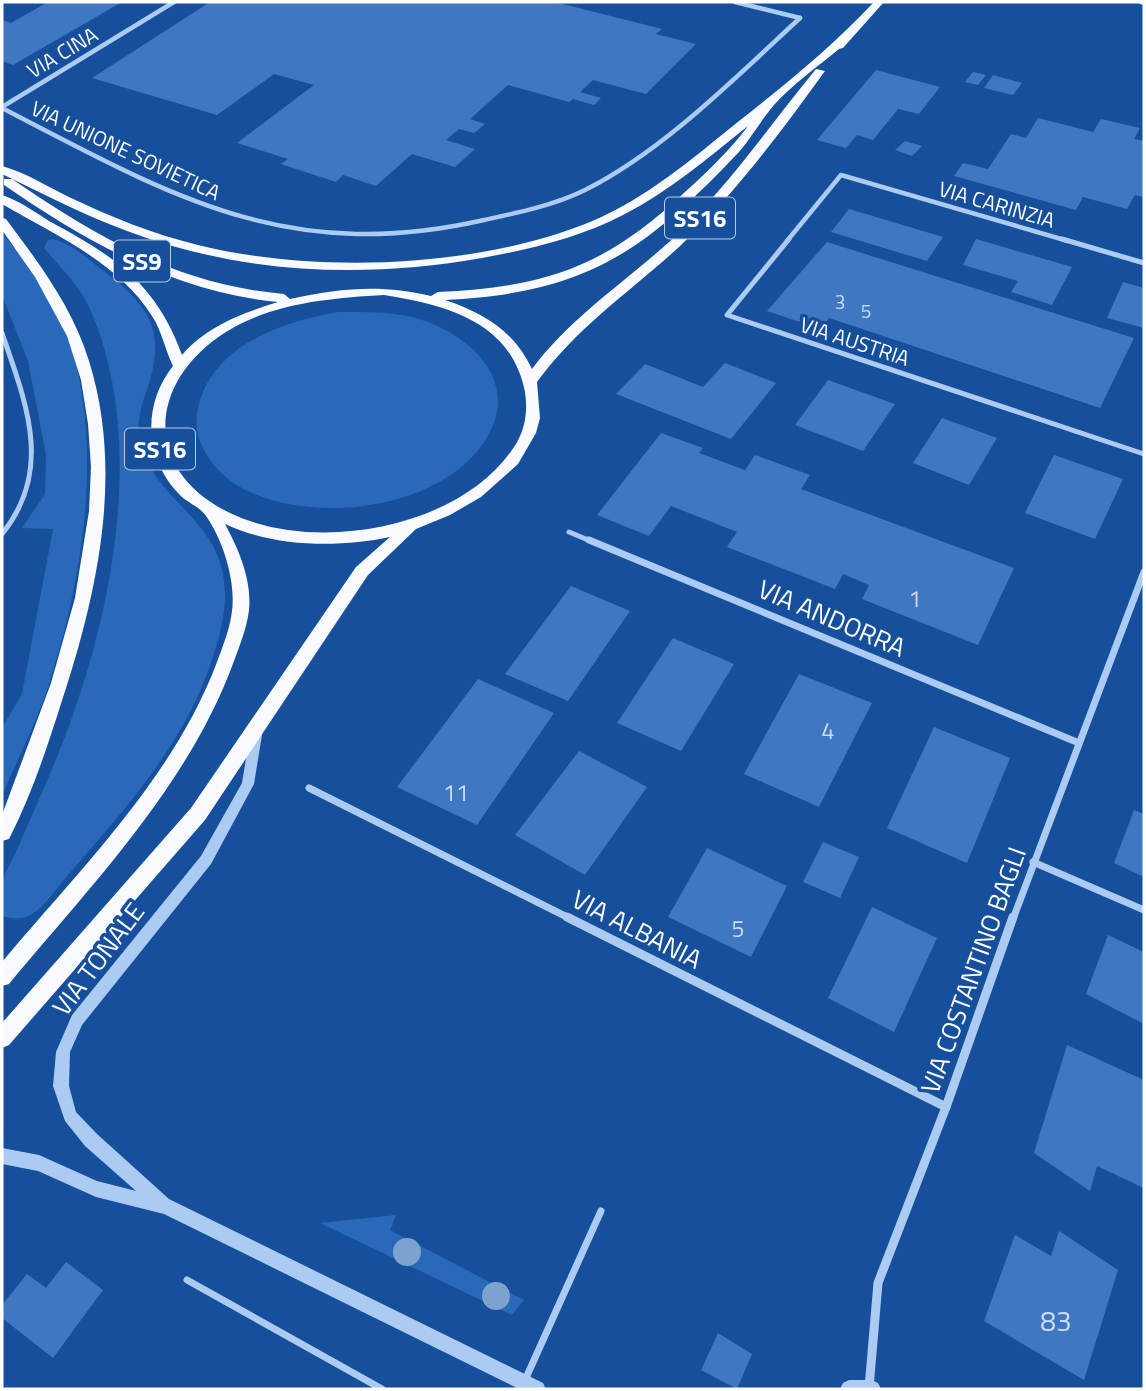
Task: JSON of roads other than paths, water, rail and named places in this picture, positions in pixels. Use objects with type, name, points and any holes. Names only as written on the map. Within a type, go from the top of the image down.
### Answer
[{"type":"main road","name":"SS16","points":[[532,379],[552,349],[585,314],[644,272],[695,224],[847,37],[879,2]]},
{"type":"main road","name":"SS16","points":[[420,296],[491,295],[546,285],[610,259],[668,218],[738,146],[773,100],[847,37]]},
{"type":"main road","points":[[2,170],[140,232],[222,256],[273,265],[371,269],[453,260],[532,243],[595,224],[672,178],[773,100]]},
{"type":"main road","name":"SS9","points":[[2,177],[44,208],[156,268],[211,289],[299,298]]},
{"type":"main road","name":"SS9","points":[[2,199],[97,255],[139,290],[161,318],[180,367]]},
{"type":"main road","points":[[2,222],[58,301],[76,342],[88,380],[95,425],[97,486],[94,542],[82,611],[35,754],[2,833]]},
{"type":"main road","name":"SS16","points":[[384,291],[450,304],[487,322],[517,349],[532,379],[535,411],[528,436],[509,466],[481,491],[439,515],[413,525],[343,537],[290,535],[239,523],[193,497],[169,469],[159,446],[157,421],[162,402],[180,367],[204,343],[231,324],[299,298],[336,292],[384,291]]},
{"type":"main road","name":"SS16","points":[[2,977],[140,810],[197,729],[226,663],[241,609],[234,557],[210,509]]},
{"type":"main road","name":"SS16","points":[[2,1038],[198,814],[362,570],[413,525]]},
{"type":"street","name":"VIA CINA","points":[[2,107],[174,2]]},
{"type":"street","name":"VIA UNIONE SOVIETICA","points":[[2,107],[163,190],[222,213],[291,229],[437,230],[511,215],[588,189],[692,117],[800,18],[735,2]]},
{"type":"street","name":"VIA CARINZIA","points":[[841,175],[1144,263]]},
{"type":"street","name":"VIA AUSTRIA","points":[[841,175],[727,315],[1144,454]]},
{"type":"street","points":[[2,333],[23,396],[32,460],[29,498],[2,534]]},
{"type":"street","name":"VIA ANDORRA","points":[[569,531],[1079,743]]},
{"type":"street","name":"VIA COSTANTINO BAGLI","points":[[871,1389],[878,1283],[946,1107],[1033,862],[1144,572]]},
{"type":"street","name":"VIA TONALE","points":[[166,1206],[91,1140],[70,1116],[61,1086],[63,1052],[77,1020],[206,860],[248,784],[258,723]]},
{"type":"street","name":"VIA ALBANIA","points":[[309,789],[946,1107]]},
{"type":"street","points":[[1033,862],[1144,910]]},
{"type":"street","name":"VIA TONALE","points":[[2,1156],[39,1163],[96,1189],[166,1206],[527,1387]]},
{"type":"street","points":[[849,1389],[871,1389]]},
{"type":"lane","points":[[527,1387],[601,1211]]},
{"type":"lane","points":[[187,1280],[382,1389]]}]
